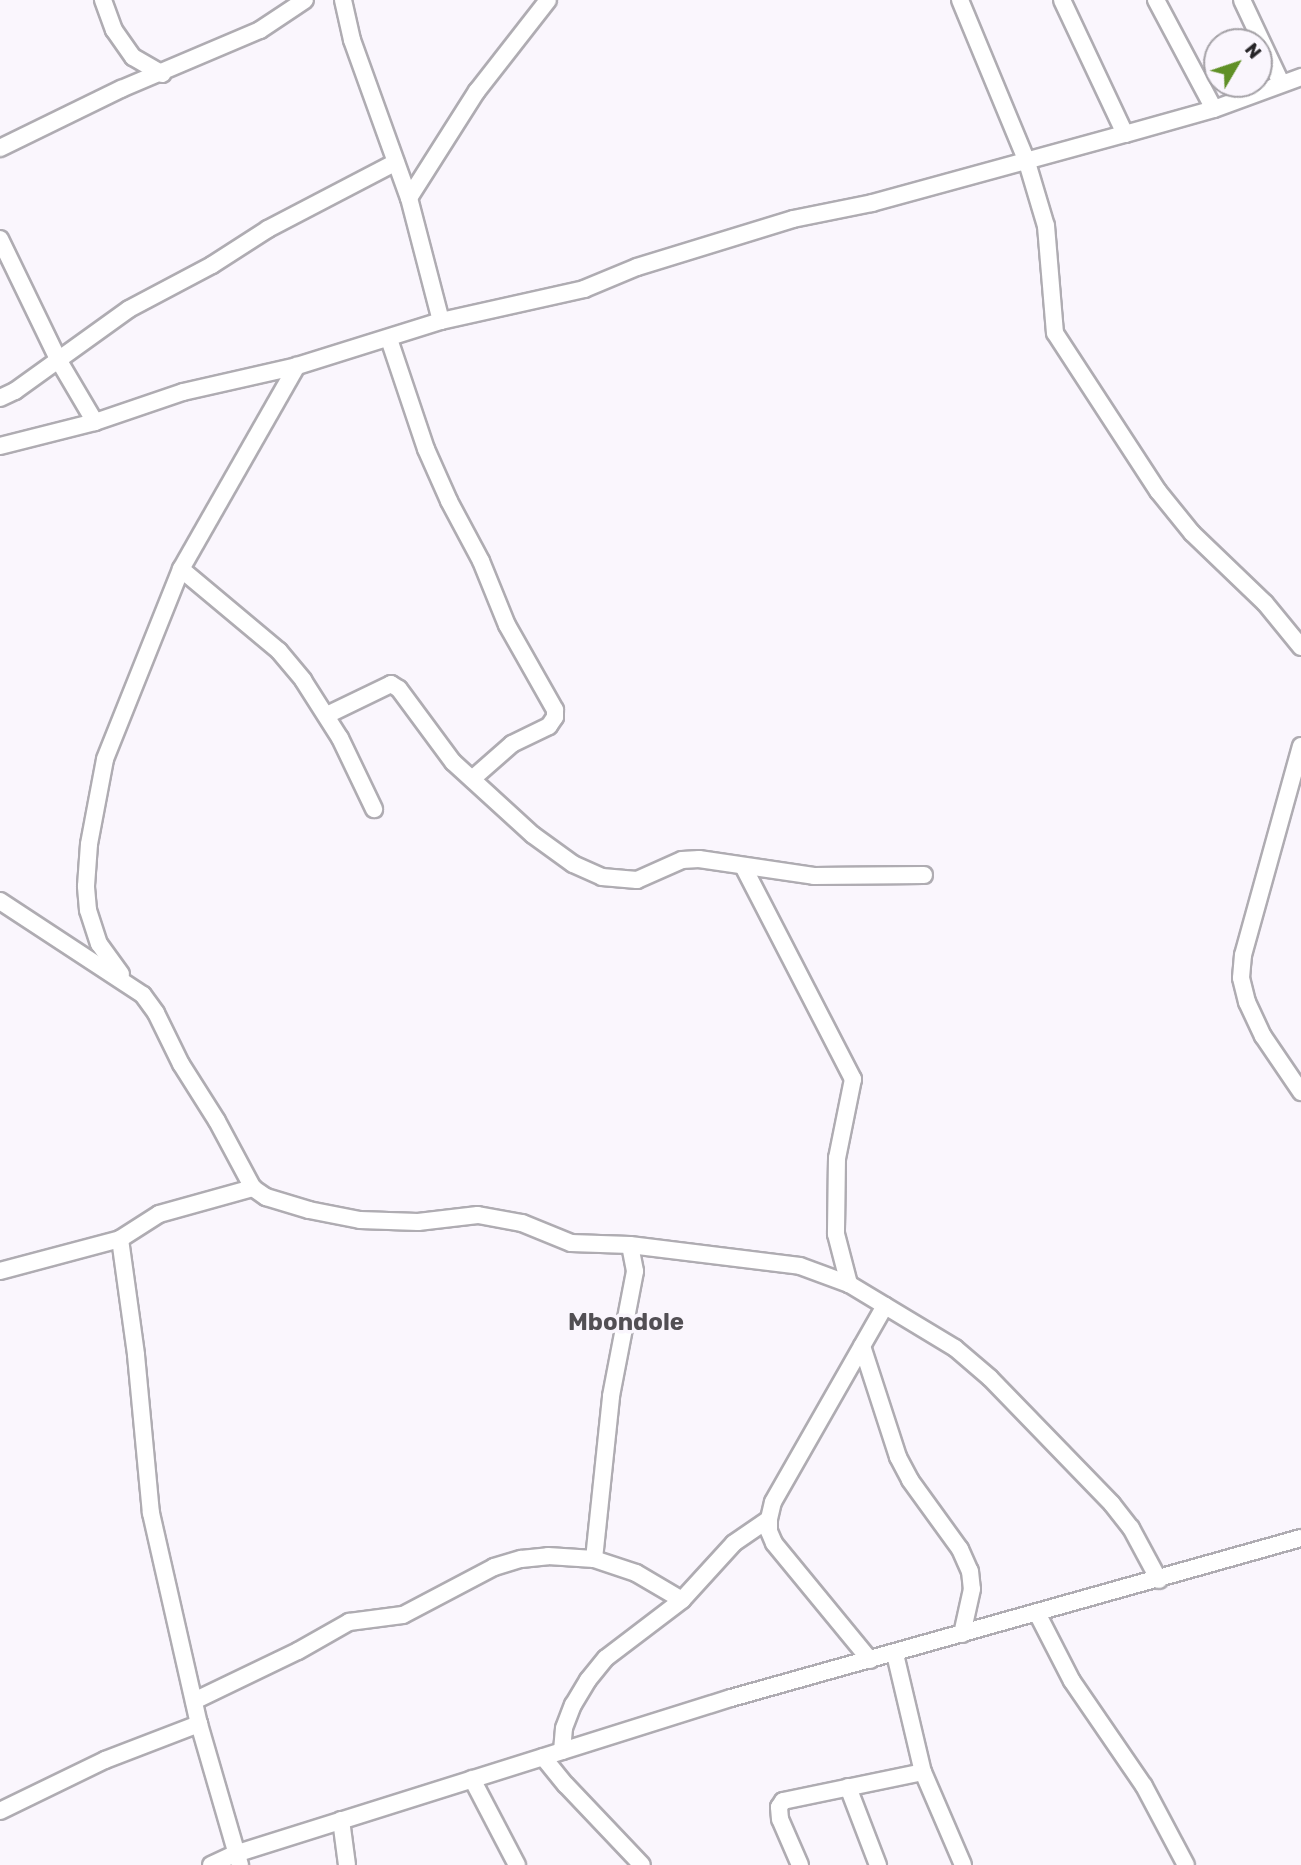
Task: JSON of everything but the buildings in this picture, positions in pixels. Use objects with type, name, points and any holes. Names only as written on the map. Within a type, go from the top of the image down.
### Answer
[{"type":"street","points":[[103,0],[114,30],[133,57],[162,74]]},
{"type":"street","points":[[0,148],[121,89],[162,74],[260,30],[304,0]]},
{"type":"street","points":[[343,0],[352,40],[409,198],[441,321]]},
{"type":"street","points":[[409,198],[477,91],[548,0]]},
{"type":"street","points":[[960,0],[1026,159],[1046,226],[1055,333],[1167,501],[1192,533],[1265,603],[1301,646]]},
{"type":"street","points":[[1062,0],[1125,134]]},
{"type":"street","points":[[1156,0],[1214,109]]},
{"type":"street","points":[[1242,0],[1281,83]]},
{"type":"street","points":[[0,446],[95,422],[183,393],[297,366],[441,321],[584,289],[637,267],[793,219],[872,203],[1125,134],[1214,109],[1301,77]]},
{"type":"street","points":[[0,398],[59,361],[129,309],[212,265],[268,229],[396,162]]},
{"type":"street","points":[[0,239],[59,361],[95,422]]},
{"type":"street","points":[[389,339],[426,449],[449,501],[481,561],[507,625],[555,710],[555,717],[549,726],[512,744],[472,779]]},
{"type":"street","points":[[297,366],[181,569],[105,759],[89,844],[86,886],[93,929],[99,944],[156,1013],[181,1065],[217,1121],[253,1188],[286,1204],[360,1220],[418,1222],[478,1215],[522,1223],[571,1243],[630,1245],[800,1266],[849,1284],[955,1348],[990,1378],[1112,1504],[1130,1528],[1159,1580]]},
{"type":"street","points":[[181,569],[279,651],[327,715],[374,809]]},
{"type":"street","points":[[327,715],[391,684],[399,690],[437,743],[472,779],[533,835],[588,873],[621,880],[637,880],[682,860],[699,859],[814,876],[924,875]]},
{"type":"street","points":[[1301,746],[1243,955],[1241,978],[1247,1002],[1263,1036],[1301,1092]]},
{"type":"street","points":[[743,866],[853,1079],[837,1158],[836,1234],[849,1284]]},
{"type":"street","points":[[0,901],[87,960],[130,984]]},
{"type":"street","points":[[0,1271],[120,1239],[159,1214],[253,1188]]},
{"type":"street","points":[[120,1239],[136,1355],[151,1513],[199,1724],[237,1860]]},
{"type":"street","points":[[594,1559],[611,1396],[635,1271],[630,1245]]},
{"type":"street","points":[[870,1660],[774,1543],[769,1531],[769,1519],[773,1502],[885,1306]]},
{"type":"street","points":[[863,1346],[898,1457],[924,1500],[960,1549],[970,1571],[972,1589],[962,1634]]},
{"type":"street","points":[[562,1751],[565,1728],[588,1680],[617,1648],[682,1600],[734,1543],[769,1519]]},
{"type":"street","points":[[211,1865],[237,1860],[341,1820],[732,1698],[1301,1538]]},
{"type":"street","points":[[194,1701],[298,1651],[349,1622],[403,1615],[494,1567],[521,1559],[548,1556],[594,1559],[636,1573],[682,1600]]},
{"type":"street","points":[[1037,1613],[1072,1681],[1144,1786],[1186,1865]]},
{"type":"street","points":[[895,1654],[923,1772],[963,1865]]},
{"type":"street","points":[[0,1811],[106,1760],[199,1724]]},
{"type":"street","points":[[543,1757],[642,1865]]},
{"type":"street","points":[[800,1865],[780,1819],[781,1803],[923,1772]]},
{"type":"street","points":[[472,1779],[517,1865]]},
{"type":"street","points":[[848,1787],[878,1865]]},
{"type":"street","points":[[341,1820],[347,1865]]},
{"type":"district","name":"Mbondole","points":[[626,1323]]}]
